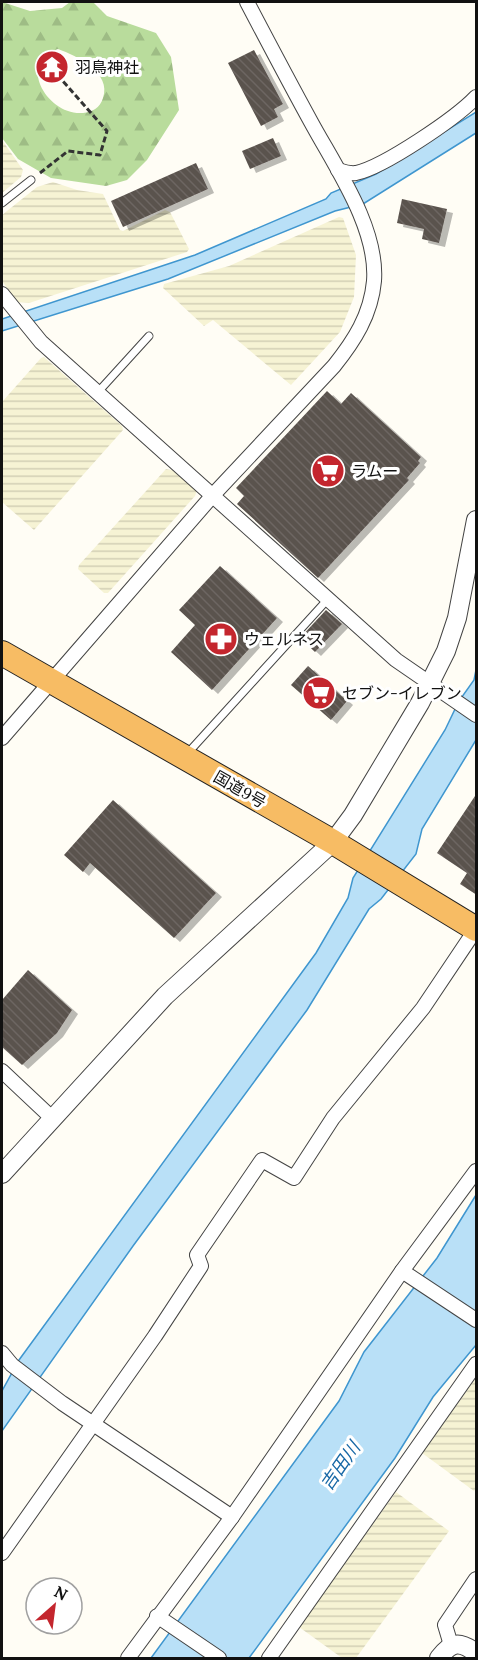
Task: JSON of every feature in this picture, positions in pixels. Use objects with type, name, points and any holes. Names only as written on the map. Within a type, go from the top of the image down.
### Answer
[{"type":"highway","name":"国道9号","points":[[2,653],[401,881],[476,929]]},
{"type":"street","points":[[2,738],[213,495],[346,351],[367,314],[374,281],[372,252],[356,208],[338,170],[247,2]]},
{"type":"street","points":[[338,170],[352,174],[375,165],[453,118],[477,97]]},
{"type":"street","points":[[2,294],[41,342],[396,660],[477,715]]},
{"type":"street","points":[[2,1174],[165,996],[333,842],[353,815],[430,684],[446,651],[457,618],[477,520]]},
{"type":"street","points":[[2,1553],[155,1336],[201,1266],[197,1255],[262,1160],[294,1178],[333,1118],[423,1008],[476,929]]},
{"type":"street","points":[[2,1071],[53,1119]]},
{"type":"street","points":[[128,1659],[163,1620],[402,1271],[477,1171]]},
{"type":"street","points":[[402,1271],[477,1320]]},
{"type":"street","points":[[2,1353],[12,1365],[37,1384],[232,1517]]},
{"type":"street","points":[[269,1659],[477,1364]]},
{"type":"street","points":[[477,1579],[445,1625],[445,1652],[465,1645],[477,1653]]},
{"type":"street","points":[[163,1620],[219,1659]]},
{"type":"lane","points":[[2,203],[31,180]]},
{"type":"lane","points":[[98,392],[149,336]]},
{"type":"lane","points":[[184,757],[328,599]]},
{"type":"path","points":[[31,180],[68,151],[100,155],[107,131],[62,80]]},
{"type":"shaded area","points":[[2,140],[23,170],[21,177],[2,193]]},
{"type":"shaded area","points":[[53,182],[77,190],[103,194],[120,230],[123,231],[165,210],[170,212],[189,249],[187,252],[29,303],[17,302],[2,281],[2,215],[37,187]]},
{"type":"shaded area","points":[[339,217],[343,218],[356,255],[354,297],[340,332],[291,385],[213,320],[204,326],[163,288],[164,284],[229,266]]},
{"type":"shaded area","points":[[44,357],[122,426],[123,430],[34,530],[2,502],[2,402]]},
{"type":"shaded area","points":[[166,469],[176,471],[197,490],[195,496],[108,593],[104,593],[78,569],[79,565]]},
{"type":"shaded area","points":[[476,1378],[476,1488],[474,1491],[422,1453]]},
{"type":"shaded area","points":[[396,1492],[449,1531],[356,1658],[342,1658],[299,1627]]},
{"type":"green space","points":[[2,2],[30,11],[62,8],[70,2],[93,2],[107,16],[156,33],[171,57],[179,110],[147,160],[127,180],[106,186],[51,178],[18,159],[2,138]],"holes":[[[58,49],[83,61],[98,73],[104,89],[103,98],[98,107],[83,113],[70,112],[58,106],[41,87],[38,75],[39,64],[46,55]]]},
{"type":"water","points":[[476,112],[476,133],[363,204],[335,211],[168,279],[2,331],[2,319],[195,255],[326,199],[331,193],[376,174]]},
{"type":"water","points":[[476,670],[476,713],[459,701],[474,680]]},
{"type":"water","points":[[458,703],[476,716],[476,740],[422,829],[416,854],[381,899],[369,909],[307,1010],[133,1246],[2,1431],[2,1391],[19,1360],[316,953],[348,898],[353,878],[445,730]]},
{"type":"water","name":"吉田川","points":[[476,1195],[476,1345],[433,1397],[395,1458],[249,1658],[151,1658],[339,1401],[364,1352],[437,1258]]},
{"type":"building","points":[[254,50],[283,104],[274,109],[278,117],[261,126],[228,63]]},
{"type":"building","points":[[273,138],[281,156],[250,169],[242,151]]},
{"type":"building","points":[[196,163],[208,189],[123,227],[111,201]]},
{"type":"building","points":[[402,199],[447,209],[439,243],[422,239],[424,229],[397,223]]},
{"type":"building","points":[[327,391],[341,404],[351,393],[421,457],[418,461],[420,463],[407,478],[409,480],[318,578],[237,504],[244,496],[236,488]]},
{"type":"building","name":"ウェルネス","points":[[220,566],[277,618],[212,690],[171,652],[195,625],[179,610]]},
{"type":"building","points":[[326,610],[342,624],[315,652],[300,638]]},
{"type":"building","name":"セブン-イレブン","points":[[308,666],[347,701],[331,720],[291,685]]},
{"type":"building","points":[[477,793],[477,895],[460,884],[467,873],[437,853]]},
{"type":"building","points":[[113,800],[216,893],[174,938],[90,863],[83,872],[64,855]]},
{"type":"building","points":[[28,970],[72,1010],[57,1033],[22,1065],[2,1047],[2,1000]]},
{"type":"place","name":"羽鳥神社","points":[[52,67]]},
{"type":"place","name":"ラムー","points":[[328,471]]},
{"type":"place","name":"ウェルネス","points":[[221,639]]},
{"type":"place","name":"セブン-イレブン","points":[[319,693]]}]
